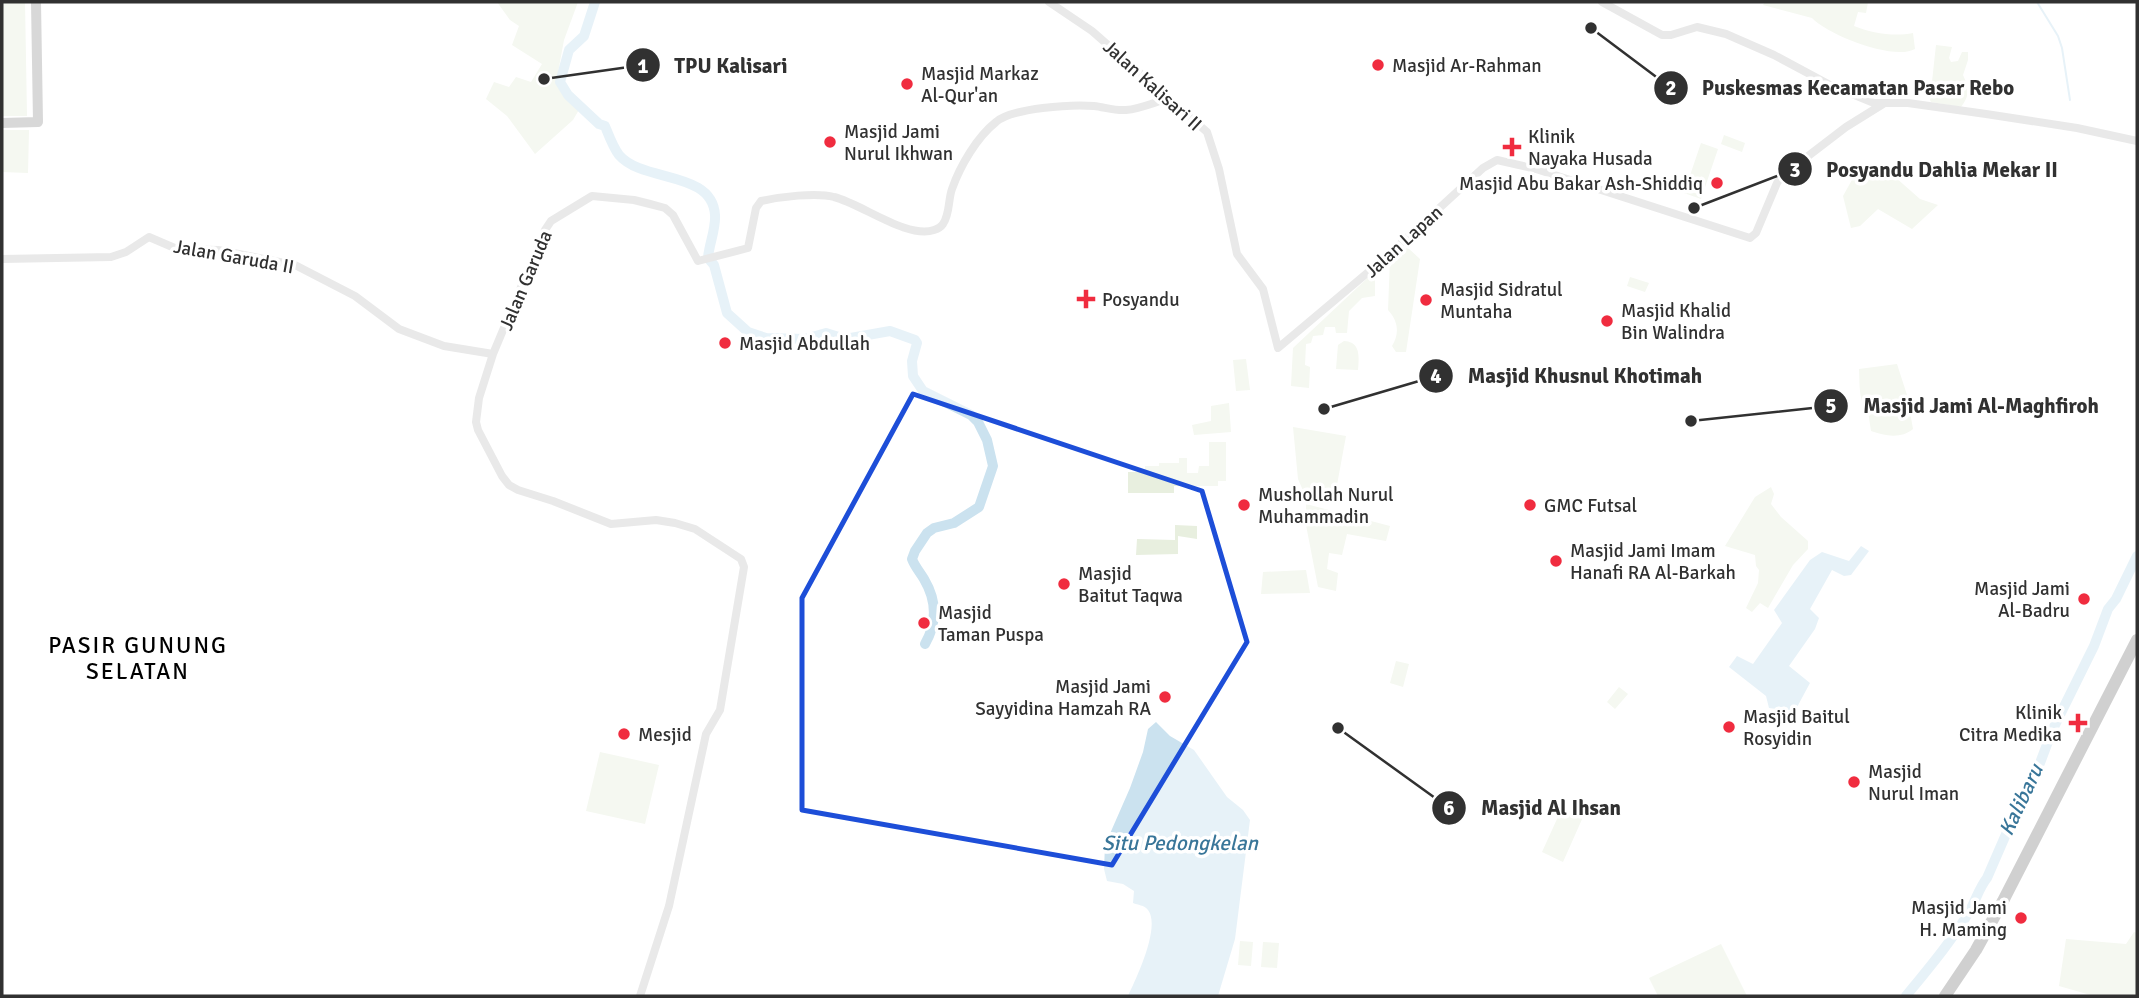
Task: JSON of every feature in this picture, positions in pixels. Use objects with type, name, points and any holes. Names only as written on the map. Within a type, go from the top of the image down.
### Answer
[{"type":"highway","points":[[1945,996],[1976,950],[2003,901],[2137,640]]},
{"type":"highway","points":[[1951,996],[1981,953],[2137,652]]},
{"type":"main road","points":[[2,123],[38,122],[36,2]]},
{"type":"street","name":"Jalan Kalisari II","points":[[1049,2],[1096,34],[1166,99],[1207,132],[1219,169],[1237,254],[1263,289],[1278,348]]},
{"type":"street","points":[[1602,2],[1662,35],[1671,36],[1697,27],[1726,34],[1868,102],[1908,103],[2075,127],[2137,141]]},
{"type":"street","name":"Jalan Garuda","points":[[493,354],[548,225],[589,197],[634,200],[670,211],[704,259],[749,247],[758,202],[818,195],[852,203],[909,229],[933,230],[942,226],[951,190],[960,172],[979,141],[995,123],[1024,112],[1046,108],[1083,105],[1129,110],[1166,99]]},
{"type":"street","name":"Jalan Lapan","points":[[1278,348],[1493,162],[1501,160],[1536,169],[1750,238],[1756,233],[1780,179],[1846,127],[1883,104]]},
{"type":"street","name":"Jalan Garuda II","points":[[2,259],[111,257],[126,252],[149,237],[177,249],[207,249],[266,258],[295,265],[314,274],[355,296],[399,329],[444,346],[493,354]]},
{"type":"street","points":[[493,354],[479,398],[476,422],[491,457],[509,485],[611,524],[666,520],[689,527],[717,543],[744,564],[720,710],[706,734],[670,906],[640,996]]},
{"type":"highlighted area","points":[[913,394],[1202,491],[1247,642],[1112,865],[802,810],[802,598]]},
{"type":"green space","points":[[2,2],[25,2],[27,116],[2,116]]},
{"type":"green space","points":[[497,2],[578,2],[564,40],[556,83],[580,108],[573,120],[535,154],[507,116],[486,99],[494,82],[509,87],[516,77],[531,82],[542,64],[512,45],[519,26],[510,20]]},
{"type":"green space","points":[[1765,2],[1868,2],[1866,13],[1858,12],[1854,26],[1883,34],[1913,33],[1915,49],[1892,52],[1877,49],[1832,32],[1812,18],[1763,5]]},
{"type":"green space","points":[[1936,45],[1952,47],[1949,58],[1951,62],[1958,61],[1962,52],[1968,52],[1963,75],[1967,95],[1961,107],[1930,100]]},
{"type":"green space","points":[[2,130],[29,130],[28,173],[2,172]]},
{"type":"green space","points":[[1724,135],[1745,143],[1742,152],[1721,144]]},
{"type":"green space","points":[[1701,143],[1718,149],[1701,199],[1684,193]]},
{"type":"green space","points":[[1859,174],[1877,180],[1895,177],[1920,199],[1938,205],[1912,229],[1878,209],[1860,226],[1851,228],[1843,196],[1853,178]]},
{"type":"green space","points":[[1407,247],[1420,259],[1406,352],[1396,352],[1392,346],[1397,327],[1388,310],[1390,260]]},
{"type":"green space","points":[[1375,271],[1375,296],[1362,298],[1349,311],[1347,333],[1336,333],[1335,327],[1325,327],[1323,335],[1313,336],[1311,343],[1306,344],[1305,365],[1310,367],[1309,388],[1291,386],[1293,348]]},
{"type":"green space","points":[[1630,277],[1649,283],[1645,292],[1627,286]]},
{"type":"green space","points":[[1344,341],[1356,347],[1358,370],[1336,369],[1338,345]]},
{"type":"green space","points":[[1246,359],[1250,390],[1236,391],[1233,360]]},
{"type":"green space","points":[[1897,364],[1907,395],[1913,429],[1893,436],[1871,431],[1868,411],[1861,397],[1859,369]]},
{"type":"green space","points":[[1229,403],[1231,432],[1194,435],[1192,425],[1211,421],[1211,406]]},
{"type":"green space","points":[[1293,427],[1346,436],[1334,501],[1305,495],[1298,479]]},
{"type":"green space","points":[[1209,442],[1226,442],[1226,481],[1218,481],[1218,486],[1174,486],[1174,493],[1128,493],[1128,472],[1145,472],[1145,466],[1179,463],[1179,458],[1187,458],[1187,473],[1198,473],[1199,466],[1209,466]]},
{"type":"green space","points":[[1771,487],[1774,494],[1771,504],[1781,517],[1808,541],[1808,549],[1793,565],[1768,608],[1760,603],[1752,612],[1746,608],[1758,583],[1759,570],[1755,555],[1725,546],[1755,497]]},
{"type":"green space","points":[[1306,504],[1390,526],[1386,541],[1347,534],[1342,555],[1329,553],[1327,569],[1338,573],[1336,591],[1318,587],[1306,525]]},
{"type":"green space","points":[[1175,525],[1197,526],[1197,539],[1178,536],[1178,554],[1136,555],[1137,539],[1175,540]]},
{"type":"green space","points":[[1306,570],[1310,593],[1261,594],[1263,572]]},
{"type":"green space","points":[[1396,661],[1409,664],[1403,687],[1390,683]]},
{"type":"green space","points":[[1619,687],[1628,694],[1615,709],[1607,702]]},
{"type":"green space","points":[[600,752],[659,765],[645,824],[586,811]]},
{"type":"green space","points":[[1562,808],[1583,817],[1563,862],[1542,852]]},
{"type":"green space","points":[[2134,932],[2137,933],[2137,996],[2094,996],[2059,986],[2066,939],[2126,944]]},
{"type":"green space","points":[[1240,941],[1253,942],[1251,966],[1238,965]]},
{"type":"green space","points":[[1263,942],[1279,943],[1277,968],[1261,967]]},
{"type":"green space","points":[[1721,944],[1747,996],[1658,996],[1649,978]]},
{"type":"water","points":[[1861,546],[1869,551],[1851,575],[1844,576],[1832,570],[1810,609],[1819,618],[1815,629],[1789,666],[1810,683],[1796,709],[1791,711],[1769,708],[1766,696],[1729,667],[1737,656],[1753,664],[1782,623],[1774,610],[1810,560],[1822,552],[1849,561]]},
{"type":"water","name":"Situ Pedongkelan","points":[[1156,722],[1170,736],[1194,750],[1227,797],[1243,810],[1250,820],[1235,939],[1218,996],[1128,996],[1146,953],[1151,918],[1146,908],[1133,903],[1134,891],[1123,884],[1107,881],[1104,869],[1105,845],[1130,788],[1148,729]]},
{"type":"waterway","points":[[595,2],[584,36],[569,50],[560,82],[568,95],[599,124],[605,126],[617,152],[630,164],[690,184],[702,191],[711,201],[715,220],[708,258],[714,265],[727,313],[748,332],[766,338],[805,339],[826,333],[845,339],[890,331],[915,340],[917,343],[912,361],[913,376],[923,391],[971,415],[978,422],[987,440],[993,466],[979,507],[954,523],[934,528],[927,533],[912,559],[928,587],[933,604],[932,628],[925,644]]},
{"type":"waterway","points":[[2037,2],[2058,36],[2070,100]]},
{"type":"waterway","name":"Kalibaru","points":[[1906,996],[1955,934],[1987,878],[2052,731],[2094,646],[2108,609],[2116,599],[2137,556]]},
{"type":"place","name":"Puskesmas Kecamatan Pasar Rebo","points":[[1591,28]]},
{"type":"place","name":"Masjid Ar-Rahman","points":[[1378,65]]},
{"type":"place","name":"TPU Kalisari","points":[[544,79]]},
{"type":"place","name":"Masjid Markaz Al-Qur'an","points":[[907,84]]},
{"type":"place","name":"Masjid Jami Nurul Ikhwan","points":[[830,142]]},
{"type":"place","name":"Klinik Nayaka Husada","points":[[1512,147]]},
{"type":"place","name":"Masjid Abu Bakar Ash-Shiddiq","points":[[1717,183]]},
{"type":"place","name":"Posyandu Dahlia Mekar II","points":[[1694,208]]},
{"type":"place","name":"Posyandu","points":[[1086,299]]},
{"type":"place","name":"Masjid Sidratul Muntaha","points":[[1426,300]]},
{"type":"place","name":"Masjid Khalid Bin Walindra","points":[[1607,321]]},
{"type":"place","name":"Masjid Abdullah","points":[[725,343]]},
{"type":"place","name":"Masjid Khusnul Khotimah","points":[[1324,409]]},
{"type":"place","name":"Masjid Jami Al-Maghfiroh","points":[[1691,421]]},
{"type":"place","name":"Mushollah Nurul Muhammadin","points":[[1244,505]]},
{"type":"place","name":"GMC Futsal","points":[[1530,505]]},
{"type":"place","name":"Masjid Jami Imam Hanafi RA Al-Barkah","points":[[1556,561]]},
{"type":"place","name":"Masjid Baitut Taqwa","points":[[1064,584]]},
{"type":"place","name":"Masjid Jami Al-Badru","points":[[2084,599]]},
{"type":"place","name":"Masjid Taman Puspa","points":[[924,623]]},
{"type":"place","name":"Masjid Jami Sayyidina Hamzah RA","points":[[1165,697]]},
{"type":"place","name":"Klinik Citra Medika","points":[[2078,723]]},
{"type":"place","name":"Masjid Baitul Rosyidin","points":[[1729,727]]},
{"type":"place","name":"Masjid Al Ihsan","points":[[1338,728]]},
{"type":"place","name":"Mesjid","points":[[624,734]]},
{"type":"place","name":"Masjid Nurul Iman","points":[[1854,782]]},
{"type":"place","name":"Masjid Jami H. Maming","points":[[2021,918]]},
{"type":"district","name":"PASIR GUNUNG SELATAN","points":[[138,658]]}]
